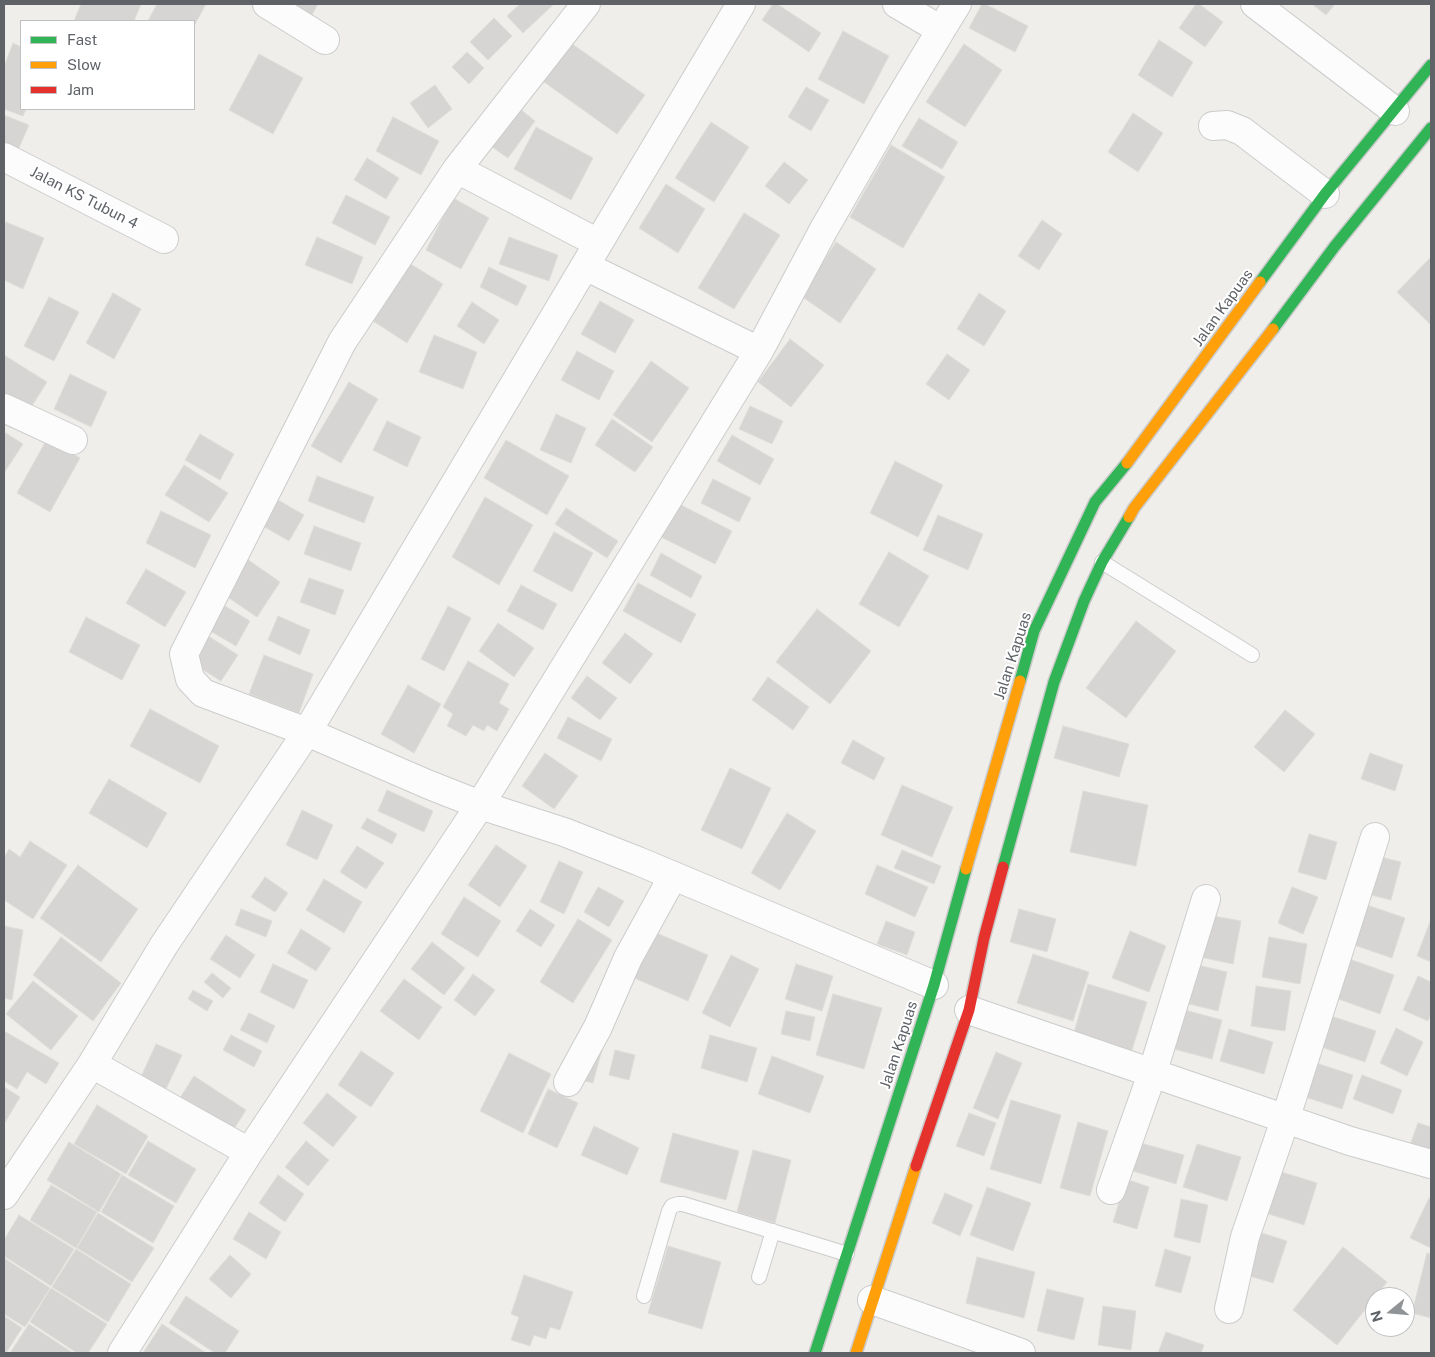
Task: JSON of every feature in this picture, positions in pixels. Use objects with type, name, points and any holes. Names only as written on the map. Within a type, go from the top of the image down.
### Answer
[{"type":"street","points":[[267,4],[325,40]]},
{"type":"street","points":[[586,4],[457,169],[342,342],[184,654],[190,679],[203,693],[307,732],[480,805],[564,832],[934,985]]},
{"type":"street","points":[[4,1195],[92,1064],[164,945],[307,732],[741,4]]},
{"type":"street","points":[[897,4],[941,30]]},
{"type":"street","points":[[122,1353],[249,1152],[480,805],[759,351],[829,220],[957,4]]},
{"type":"street","points":[[1255,4],[1395,111]]},
{"type":"street","name":"Jalan Kapuas","points":[[815,1353],[934,985],[944,944],[1034,631],[1095,502],[1137,451],[1325,194],[1431,65]]},
{"type":"street","points":[[1214,126],[1227,125],[1242,131],[1325,194]]},
{"type":"street","points":[[856,1353],[969,1010],[984,938],[1054,682],[1084,601],[1102,562],[1134,508],[1245,366],[1335,246],[1431,128]]},
{"type":"street","name":"Jalan KS Tubun 4","points":[[4,157],[164,240]]},
{"type":"street","points":[[457,169],[591,255],[759,351]]},
{"type":"street","points":[[4,408],[73,440]]},
{"type":"street","points":[[1230,1309],[1245,1237],[1285,1120],[1375,837]]},
{"type":"street","points":[[568,1082],[598,1027],[628,958],[674,876]]},
{"type":"street","points":[[1111,1190],[1152,1074],[1206,899]]},
{"type":"street","points":[[969,1010],[1285,1120],[1431,1164]]},
{"type":"street","points":[[92,1064],[249,1152]]},
{"type":"street","points":[[872,1300],[1021,1353]]},
{"type":"lane","points":[[1102,562],[1252,656]]},
{"type":"lane","points":[[644,1296],[672,1206],[683,1204],[848,1254]]},
{"type":"lane","points":[[759,1277],[773,1231]]},
{"type":"building","points":[[81,4],[141,4],[134,20],[74,20]]},
{"type":"building","points":[[157,4],[206,4],[195,24],[195,20],[149,20]]},
{"type":"building","points":[[282,4],[318,4],[309,20]]},
{"type":"building","points":[[520,4],[554,4],[523,33],[507,16]]},
{"type":"building","points":[[773,4],[777,4],[821,33],[809,52],[762,20]]},
{"type":"building","points":[[982,4],[1028,26],[1015,52],[969,28]]},
{"type":"building","points":[[1196,4],[1199,4],[1223,22],[1205,47],[1179,28]]},
{"type":"building","points":[[1312,4],[1335,4],[1326,15]]},
{"type":"building","points":[[494,18],[512,36],[488,60],[470,42]]},
{"type":"building","points":[[843,31],[889,56],[864,104],[818,79]]},
{"type":"building","points":[[565,39],[645,95],[617,134],[537,77]]},
{"type":"building","points":[[1159,40],[1193,62],[1172,97],[1138,75]]},
{"type":"building","points":[[13,43],[20,46],[20,110],[26,110],[23,116],[4,109],[4,67]]},
{"type":"building","points":[[964,44],[1002,70],[965,127],[926,102]]},
{"type":"building","points":[[467,52],[484,68],[469,84],[452,67]]},
{"type":"building","points":[[259,54],[303,78],[273,134],[229,110]]},
{"type":"building","points":[[435,85],[452,109],[428,128],[410,103]]},
{"type":"building","points":[[806,87],[829,100],[811,131],[788,117]]},
{"type":"building","points":[[520,109],[535,121],[508,158],[492,147]]},
{"type":"building","points":[[1133,113],[1163,133],[1138,172],[1108,152]]},
{"type":"building","points":[[4,115],[29,125],[18,150],[4,144]]},
{"type":"building","points":[[393,117],[439,141],[421,175],[376,151]]},
{"type":"building","points":[[919,118],[958,142],[942,169],[902,146]]},
{"type":"building","points":[[711,122],[749,147],[714,202],[675,178]]},
{"type":"building","points":[[536,127],[593,158],[571,200],[514,169]]},
{"type":"building","points":[[891,145],[945,177],[903,248],[850,217]]},
{"type":"building","points":[[367,158],[399,178],[386,199],[354,180]]},
{"type":"building","points":[[784,162],[808,180],[789,204],[765,186]]},
{"type":"building","points":[[666,184],[705,209],[678,253],[639,228]]},
{"type":"building","points":[[346,195],[390,217],[375,245],[332,223]]},
{"type":"building","points":[[453,198],[489,218],[461,269],[426,250]]},
{"type":"building","points":[[744,213],[780,235],[734,309],[698,288]]},
{"type":"building","points":[[1042,220],[1062,234],[1039,270],[1018,256]]},
{"type":"building","points":[[6,222],[44,238],[23,289],[4,280],[4,228]]},
{"type":"building","points":[[317,237],[363,257],[352,284],[305,265]]},
{"type":"building","points":[[509,237],[558,255],[549,281],[499,264]]},
{"type":"building","points":[[836,242],[876,269],[840,323],[801,296]]},
{"type":"building","points":[[1431,257],[1431,325],[1397,292]]},
{"type":"building","points":[[409,263],[443,284],[407,343],[373,321]]},
{"type":"building","points":[[489,267],[527,286],[517,306],[480,287]]},
{"type":"building","points":[[113,293],[141,309],[114,359],[86,343]]},
{"type":"building","points":[[979,293],[1006,311],[984,346],[957,329]]},
{"type":"building","points":[[49,297],[79,312],[54,361],[24,346]]},
{"type":"building","points":[[600,301],[634,320],[615,353],[581,334]]},
{"type":"building","points":[[472,302],[499,320],[484,344],[457,326]]},
{"type":"building","points":[[434,335],[477,352],[463,389],[419,372]]},
{"type":"building","points":[[790,339],[824,365],[791,407],[758,382]]},
{"type":"building","points":[[577,351],[614,371],[599,400],[561,380]]},
{"type":"building","points":[[947,354],[970,370],[949,400],[926,384]]},
{"type":"building","points":[[4,355],[47,382],[30,409],[4,393]]},
{"type":"building","points":[[651,361],[689,388],[652,442],[613,415]]},
{"type":"building","points":[[70,374],[107,392],[91,427],[54,409]]},
{"type":"building","points":[[349,382],[378,399],[341,463],[311,446]]},
{"type":"building","points":[[750,406],[783,421],[772,444],[739,429]]},
{"type":"building","points":[[556,414],[586,428],[571,463],[540,450]]},
{"type":"building","points":[[612,419],[653,447],[635,472],[595,445]]},
{"type":"building","points":[[387,421],[421,437],[407,467],[373,450]]},
{"type":"building","points":[[6,433],[23,444],[4,473],[4,435]]},
{"type":"building","points":[[200,434],[234,454],[220,480],[185,460]]},
{"type":"building","points":[[732,435],[774,459],[760,485],[717,461]]},
{"type":"building","points":[[47,439],[80,458],[50,512],[17,493]]},
{"type":"building","points":[[506,440],[569,476],[547,515],[484,478]]},
{"type":"building","points":[[895,461],[943,485],[918,537],[870,513]]},
{"type":"building","points":[[184,465],[228,493],[209,522],[165,495]]},
{"type":"building","points":[[317,476],[374,497],[364,523],[308,501]]},
{"type":"building","points":[[713,479],[751,498],[739,522],[701,503]]},
{"type":"building","points":[[485,497],[533,525],[499,585],[452,557]]},
{"type":"building","points":[[278,500],[304,515],[289,541],[263,526]]},
{"type":"building","points":[[675,502],[732,531],[715,564],[659,536]]},
{"type":"building","points":[[566,508],[618,541],[607,558],[555,524]]},
{"type":"building","points":[[161,511],[211,535],[195,568],[146,543]]},
{"type":"building","points":[[938,515],[983,534],[968,570],[923,550]]},
{"type":"building","points":[[314,526],[361,543],[351,571],[304,554]]},
{"type":"building","points":[[554,532],[593,553],[572,592],[533,571]]},
{"type":"building","points":[[889,552],[929,576],[899,627],[859,604]]},
{"type":"building","points":[[661,553],[702,576],[691,598],[650,575]]},
{"type":"building","points":[[247,559],[280,582],[257,617],[223,594]]},
{"type":"building","points":[[146,569],[186,592],[165,627],[126,603]]},
{"type":"building","points":[[309,578],[344,590],[335,615],[300,602]]},
{"type":"building","points":[[638,583],[696,614],[681,643],[623,611]]},
{"type":"building","points":[[521,585],[557,604],[543,630],[507,611]]},
{"type":"building","points":[[220,603],[250,621],[236,646],[205,628]]},
{"type":"building","points":[[448,606],[471,618],[444,671],[421,659]]},
{"type":"building","points":[[817,609],[871,651],[830,704],[776,662]]},
{"type":"building","points":[[278,616],[310,630],[300,655],[268,640]]},
{"type":"building","points":[[86,617],[140,645],[122,680],[69,652]]},
{"type":"building","points":[[1136,621],[1176,651],[1126,718],[1086,688]]},
{"type":"building","points":[[498,623],[534,648],[514,677],[479,651]]},
{"type":"building","points":[[625,633],[653,654],[630,684],[602,663]]},
{"type":"building","points":[[205,634],[238,655],[221,681],[189,661]]},
{"type":"building","points":[[264,655],[313,674],[299,713],[249,694]]},
{"type":"building","points":[[468,661],[509,684],[499,703],[509,709],[497,731],[487,725],[484,731],[473,725],[466,736],[447,726],[453,714],[443,707]]},
{"type":"building","points":[[587,676],[617,698],[600,720],[571,698]]},
{"type":"building","points":[[768,677],[809,707],[793,730],[752,700]]},
{"type":"building","points":[[408,685],[441,704],[414,753],[381,734]]},
{"type":"building","points":[[150,709],[219,746],[200,783],[130,746]]},
{"type":"building","points":[[1285,710],[1315,734],[1284,772],[1254,747]]},
{"type":"building","points":[[568,717],[612,739],[601,761],[557,738]]},
{"type":"building","points":[[1063,726],[1129,744],[1119,777],[1054,758]]},
{"type":"building","points":[[853,740],[885,758],[874,780],[841,763]]},
{"type":"building","points":[[545,753],[578,776],[554,809],[522,786]]},
{"type":"building","points":[[1370,753],[1403,765],[1395,791],[1361,779]]},
{"type":"building","points":[[730,768],[771,788],[742,849],[701,830]]},
{"type":"building","points":[[109,779],[167,813],[147,848],[89,813]]},
{"type":"building","points":[[902,785],[953,807],[932,857],[881,835]]},
{"type":"building","points":[[387,790],[433,811],[424,832],[378,811]]},
{"type":"building","points":[[1083,791],[1148,805],[1136,866],[1070,852]]},
{"type":"building","points":[[302,810],[333,825],[317,860],[286,845]]},
{"type":"building","points":[[787,813],[816,831],[780,890],[751,873]]},
{"type":"building","points":[[367,818],[397,834],[392,844],[361,828]]},
{"type":"building","points":[[1309,834],[1337,842],[1326,880],[1298,872]]},
{"type":"building","points":[[30,841],[67,865],[33,919],[4,900],[4,858],[9,849],[20,857]]},
{"type":"building","points":[[496,845],[527,866],[500,907],[468,885]]},
{"type":"building","points":[[357,846],[384,863],[366,889],[340,872]]},
{"type":"building","points":[[902,850],[941,866],[934,884],[894,868]]},
{"type":"building","points":[[1373,855],[1401,862],[1391,900],[1363,893]]},
{"type":"building","points":[[559,861],[583,872],[564,914],[540,902]]},
{"type":"building","points":[[78,865],[138,909],[101,962],[40,918]]},
{"type":"building","points":[[877,865],[928,887],[915,917],[865,894]]},
{"type":"building","points":[[265,877],[288,893],[275,912],[251,897]]},
{"type":"building","points":[[324,879],[362,902],[344,933],[306,910]]},
{"type":"building","points":[[598,887],[624,901],[609,927],[584,912]]},
{"type":"building","points":[[1292,887],[1318,897],[1303,934],[1278,923]]},
{"type":"building","points":[[464,897],[501,921],[478,957],[441,934]]},
{"type":"building","points":[[1367,905],[1405,918],[1392,958],[1354,945]]},
{"type":"building","points":[[241,909],[272,921],[266,937],[235,925]]},
{"type":"building","points":[[530,909],[555,925],[541,947],[516,931]]},
{"type":"building","points":[[1019,909],[1056,919],[1047,952],[1010,942]]},
{"type":"building","points":[[1208,915],[1241,921],[1233,964],[1200,957]]},
{"type":"building","points":[[578,919],[612,940],[573,1003],[540,982]]},
{"type":"building","points":[[1431,919],[1431,962],[1417,956]]},
{"type":"building","points":[[886,921],[915,932],[907,955],[877,944]]},
{"type":"building","points":[[4,926],[23,930],[12,1000],[4,998]]},
{"type":"building","points":[[301,929],[331,948],[316,971],[287,953]]},
{"type":"building","points":[[647,929],[708,955],[688,1001],[627,975]]},
{"type":"building","points":[[1130,931],[1166,946],[1149,992],[1112,978]]},
{"type":"building","points":[[226,935],[255,955],[240,978],[210,959]]},
{"type":"building","points":[[61,937],[121,983],[93,1021],[33,975]]},
{"type":"building","points":[[1269,937],[1307,944],[1300,984],[1262,977]]},
{"type":"building","points":[[432,942],[465,968],[444,995],[411,969]]},
{"type":"building","points":[[1033,954],[1089,972],[1073,1021],[1017,1003]]},
{"type":"building","points":[[731,955],[759,969],[730,1027],[702,1013]]},
{"type":"building","points":[[1344,957],[1394,975],[1380,1014],[1330,996]]},
{"type":"building","points":[[1190,963],[1227,972],[1218,1011],[1181,1002]]},
{"type":"building","points":[[273,964],[308,980],[294,1009],[260,992]]},
{"type":"building","points":[[796,964],[833,976],[822,1011],[785,999]]},
{"type":"building","points":[[212,973],[231,988],[223,998],[204,982]]},
{"type":"building","points":[[473,974],[495,990],[475,1016],[454,1000]]},
{"type":"building","points":[[1418,976],[1431,982],[1431,1013],[1428,1021],[1403,1010]]},
{"type":"building","points":[[404,979],[442,1007],[419,1040],[380,1011]]},
{"type":"building","points":[[33,981],[78,1016],[51,1050],[6,1014]]},
{"type":"building","points":[[1088,984],[1147,1002],[1131,1053],[1073,1036]]},
{"type":"building","points":[[1256,986],[1291,991],[1285,1031],[1251,1026]]},
{"type":"building","points":[[193,990],[213,1001],[207,1011],[188,999]]},
{"type":"building","points":[[833,994],[882,1008],[864,1069],[816,1055]]},
{"type":"building","points":[[1181,1009],[1222,1020],[1212,1059],[1170,1048]]},
{"type":"building","points":[[786,1011],[815,1017],[810,1041],[781,1034]]},
{"type":"building","points":[[249,1013],[275,1026],[267,1043],[240,1030]]},
{"type":"building","points":[[1325,1014],[1376,1031],[1365,1062],[1315,1045]]},
{"type":"building","points":[[1396,1028],[1423,1042],[1407,1076],[1380,1063]]},
{"type":"building","points":[[1229,1029],[1273,1042],[1264,1074],[1220,1061]]},
{"type":"building","points":[[4,1031],[59,1063],[46,1084],[27,1072],[17,1089],[4,1081]]},
{"type":"building","points":[[231,1035],[262,1051],[254,1067],[223,1050]]},
{"type":"building","points":[[710,1035],[757,1048],[747,1082],[701,1068]]},
{"type":"building","points":[[604,1042],[593,1083],[581,1080]]},
{"type":"building","points":[[156,1044],[182,1055],[165,1091],[140,1079]]},
{"type":"building","points":[[615,1050],[635,1055],[629,1080],[609,1075]]},
{"type":"building","points":[[361,1051],[394,1073],[371,1107],[338,1085]]},
{"type":"building","points":[[996,1052],[1022,1063],[998,1119],[973,1108]]},
{"type":"building","points":[[509,1053],[551,1074],[523,1133],[480,1111]]},
{"type":"building","points":[[772,1056],[824,1076],[810,1113],[758,1094]]},
{"type":"building","points":[[1310,1061],[1353,1075],[1342,1109],[1299,1095]]},
{"type":"building","points":[[1362,1075],[1402,1090],[1393,1114],[1353,1099]]},
{"type":"building","points":[[194,1076],[246,1110],[230,1135],[178,1101]]},
{"type":"building","points":[[4,1087],[20,1097],[4,1124]]},
{"type":"building","points":[[548,1089],[578,1103],[557,1148],[528,1134]]},
{"type":"building","points":[[327,1093],[357,1117],[333,1147],[303,1123]]},
{"type":"building","points":[[1011,1100],[1061,1115],[1041,1184],[990,1169]]},
{"type":"building","points":[[97,1105],[148,1136],[126,1174],[74,1144]]},
{"type":"building","points":[[969,1113],[996,1123],[984,1156],[956,1146]]},
{"type":"building","points":[[1078,1122],[1108,1131],[1090,1196],[1060,1188]]},
{"type":"building","points":[[1418,1123],[1431,1127],[1431,1152],[1410,1145]]},
{"type":"building","points":[[594,1126],[639,1148],[627,1175],[581,1155]]},
{"type":"building","points":[[673,1133],[739,1151],[726,1200],[660,1182]]},
{"type":"building","points":[[148,1141],[196,1169],[176,1203],[128,1175]]},
{"type":"building","points":[[306,1141],[329,1160],[308,1186],[285,1167]]},
{"type":"building","points":[[1133,1141],[1184,1155],[1176,1184],[1126,1169]]},
{"type":"building","points":[[69,1142],[121,1174],[99,1212],[47,1180]]},
{"type":"building","points":[[1197,1144],[1241,1157],[1227,1201],[1183,1187]]},
{"type":"building","points":[[753,1150],[791,1160],[775,1223],[737,1212]]},
{"type":"building","points":[[1272,1169],[1317,1183],[1304,1225],[1259,1211]]},
{"type":"building","points":[[122,1175],[174,1206],[153,1243],[101,1212]]},
{"type":"building","points":[[278,1175],[304,1194],[285,1222],[259,1203]]},
{"type":"building","points":[[1126,1179],[1149,1187],[1137,1229],[1113,1222]]},
{"type":"building","points":[[51,1185],[97,1212],[76,1248],[30,1220]]},
{"type":"building","points":[[987,1187],[1031,1203],[1013,1251],[970,1235]]},
{"type":"building","points":[[945,1193],[973,1205],[960,1236],[932,1223]]},
{"type":"building","points":[[1429,1198],[1431,1199],[1431,1248],[1410,1238]]},
{"type":"building","points":[[1181,1199],[1208,1205],[1200,1243],[1174,1237]]},
{"type":"building","points":[[249,1212],[281,1232],[266,1259],[233,1239]]},
{"type":"building","points":[[98,1213],[154,1248],[132,1282],[77,1248]]},
{"type":"building","points":[[19,1215],[74,1249],[51,1286],[4,1256],[4,1240]]},
{"type":"building","points":[[1259,1232],[1287,1241],[1273,1283],[1246,1275]]},
{"type":"building","points":[[668,1246],[721,1262],[702,1329],[648,1313]]},
{"type":"building","points":[[1343,1247],[1387,1282],[1383,1287],[1365,1287],[1365,1310],[1337,1345],[1293,1310]]},
{"type":"building","points":[[76,1249],[131,1284],[108,1322],[52,1287]]},
{"type":"building","points":[[1165,1249],[1191,1257],[1181,1293],[1155,1286]]},
{"type":"building","points":[[1427,1253],[1431,1254],[1431,1318],[1415,1314],[1415,1301]]},
{"type":"building","points":[[230,1255],[251,1274],[231,1298],[209,1279]]},
{"type":"building","points":[[977,1257],[1035,1272],[1024,1318],[966,1303]]},
{"type":"building","points":[[4,1258],[50,1288],[25,1327],[4,1314]]},
{"type":"building","points":[[524,1275],[573,1292],[560,1330],[550,1327],[546,1339],[534,1335],[530,1346],[511,1340],[519,1317],[511,1314]]},
{"type":"building","points":[[51,1288],[107,1324],[88,1353],[77,1353],[30,1322]]},
{"type":"building","points":[[1047,1289],[1084,1298],[1074,1340],[1037,1331]]},
{"type":"building","points":[[186,1296],[239,1331],[225,1353],[215,1353],[169,1323]]},
{"type":"building","points":[[1103,1306],[1136,1311],[1131,1350],[1098,1345]]},
{"type":"building","points":[[4,1316],[22,1328],[6,1353],[4,1353]]},
{"type":"building","points":[[29,1324],[73,1353],[10,1353]]},
{"type":"building","points":[[162,1324],[206,1353],[143,1353]]},
{"type":"building","points":[[1166,1332],[1204,1345],[1201,1353],[1158,1353]]},
{"type":"traffic: fast","points":[[1260,282],[1325,194],[1431,65]]},
{"type":"traffic: fast","points":[[1273,329],[1335,246],[1431,128]]},
{"type":"traffic: fast","points":[[1020,681],[1034,631],[1095,502],[1127,463]]},
{"type":"traffic: fast","points":[[1003,867],[1054,682],[1084,601],[1102,562],[1129,517]]},
{"type":"traffic: fast","points":[[815,1353],[934,985],[966,869]]},
{"type":"traffic: slow","points":[[1127,463],[1260,282]]},
{"type":"traffic: slow","points":[[1129,517],[1134,508],[1273,329]]},
{"type":"traffic: slow","points":[[966,869],[1020,681]]},
{"type":"traffic: slow","points":[[856,1353],[916,1166]]},
{"type":"traffic: jam","points":[[916,1166],[969,1010],[984,938],[1003,867]]}]
